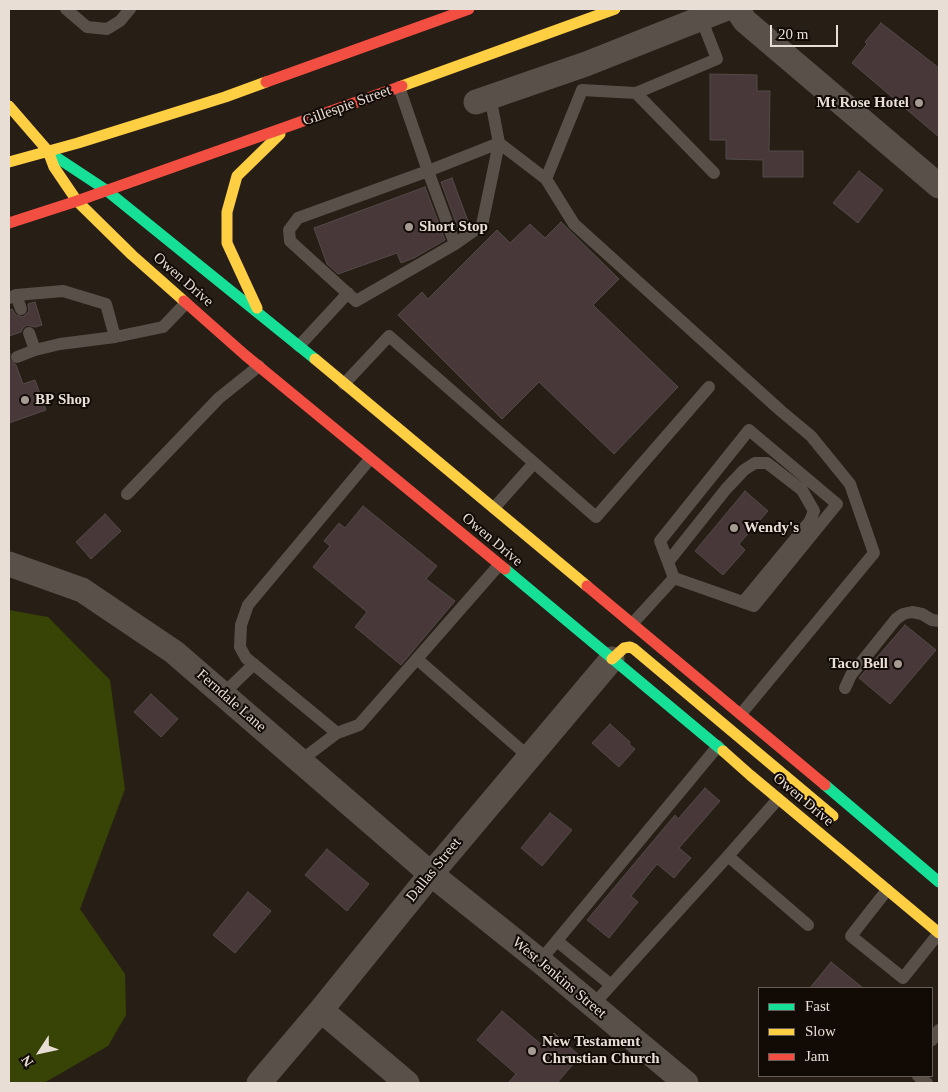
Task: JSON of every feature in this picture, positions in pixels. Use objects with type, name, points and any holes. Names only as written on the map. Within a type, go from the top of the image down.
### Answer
[{"type":"main road","points":[[9,162],[225,97],[469,9]]},
{"type":"main road","name":"Gillespie Street","points":[[9,223],[286,128],[615,9]]},
{"type":"main road","name":"Owen Drive","points":[[9,106],[48,151],[106,190],[259,312],[633,623],[939,882]]},
{"type":"main road","points":[[259,312],[227,243],[227,212],[237,176],[286,128]]},
{"type":"main road","name":"Owen Drive","points":[[48,151],[54,166],[77,201],[132,255],[186,303],[258,366],[718,746],[778,799],[939,933]]},
{"type":"main road","points":[[612,659],[624,648],[630,647],[634,649],[842,824]]},
{"type":"main road","points":[[861,833],[876,829]]},
{"type":"street","points":[[483,99],[586,64],[726,9]]},
{"type":"street","points":[[737,9],[745,21],[939,186]]},
{"type":"street","name":"Ferndale Lane","points":[[9,564],[82,590],[174,652],[431,874]]},
{"type":"street","name":"Dallas Street","points":[[259,1083],[431,874],[612,659]]},
{"type":"street","name":"West Jenkins Street","points":[[431,874],[540,961],[686,1083]]},
{"type":"street","points":[[321,1010],[407,1083]]},
{"type":"lane","points":[[66,9],[87,27],[107,29],[120,21],[130,9]]},
{"type":"lane","points":[[546,179],[582,90],[636,93],[717,59],[701,18]]},
{"type":"lane","points":[[399,87],[455,244]]},
{"type":"lane","points":[[636,93],[714,173]]},
{"type":"lane","points":[[483,99],[499,143],[482,225],[455,244],[356,301],[290,241],[290,230],[298,218],[499,143]]},
{"type":"lane","points":[[499,143],[546,179],[574,224],[774,405],[811,436],[850,484],[874,553],[741,714]]},
{"type":"lane","points":[[20,308],[12,296],[64,292],[106,304],[115,337]]},
{"type":"lane","points":[[299,346],[348,294]]},
{"type":"lane","points":[[17,358],[35,350],[60,344],[115,337],[163,327],[186,303]]},
{"type":"lane","points":[[29,333],[35,350]]},
{"type":"lane","points":[[344,384],[389,336],[596,516],[709,387]]},
{"type":"lane","points":[[126,494],[219,398],[258,366]]},
{"type":"lane","points":[[674,578],[660,541],[749,430],[837,504]]},
{"type":"lane","points":[[337,733],[246,658],[240,647],[241,625],[248,605],[370,459]]},
{"type":"lane","points":[[494,508],[534,462]]},
{"type":"lane","points":[[668,562],[726,489],[744,470],[755,463],[767,463],[802,490],[814,510],[810,521],[743,602]]},
{"type":"lane","points":[[674,578],[754,606],[837,504],[855,498]]},
{"type":"lane","points":[[300,761],[337,733],[359,725],[498,565]]},
{"type":"lane","points":[[633,623],[674,578]]},
{"type":"lane","points":[[846,688],[850,675],[896,619],[912,612],[939,621]]},
{"type":"lane","points":[[417,659],[529,757]]},
{"type":"lane","points":[[222,694],[254,664]]},
{"type":"lane","points":[[540,961],[718,746]]},
{"type":"lane","points":[[593,1005],[778,799]]},
{"type":"lane","points":[[728,856],[808,925]]},
{"type":"lane","points":[[887,890],[850,936],[903,978],[939,933]]},
{"type":"lane","points":[[557,941],[611,985]]},
{"type":"green space","points":[[9,610],[48,617],[110,680],[125,789],[80,909],[125,974],[126,1015],[108,1046],[44,1083],[9,1083]]},
{"type":"building","name":"Mt Rose Hotel","points":[[881,23],[939,68],[939,137],[852,63],[867,44],[865,42]]},
{"type":"building","points":[[710,74],[757,75],[757,91],[770,91],[769,151],[803,151],[803,177],[763,177],[763,160],[726,159],[726,140],[710,140]]},
{"type":"building","points":[[859,171],[883,190],[858,223],[833,203]]},
{"type":"building","points":[[452,178],[469,224],[459,231],[441,182]]},
{"type":"building","points":[[425,187],[445,240],[414,258],[401,263],[397,253],[338,274],[327,264],[314,228]]},
{"type":"building","points":[[561,222],[619,279],[593,305],[678,387],[614,454],[539,382],[502,419],[398,315],[422,292],[428,299],[497,230],[510,243],[530,224],[545,238]]},
{"type":"building","points":[[35,302],[42,325],[35,327],[27,325],[21,332],[9,336],[9,310],[12,309],[16,315],[23,317],[29,311],[28,304]]},
{"type":"building","name":"BP Shop","points":[[9,353],[10,360],[16,365],[23,384],[35,380],[46,410],[9,423]]},
{"type":"building","name":"Wendy's","points":[[745,491],[768,511],[739,544],[745,550],[723,575],[695,551]]},
{"type":"building","points":[[363,506],[437,566],[426,579],[455,601],[401,665],[355,627],[367,612],[313,567],[330,546],[324,541],[339,523],[345,528]]},
{"type":"building","points":[[105,514],[121,531],[91,559],[76,542]]},
{"type":"building","name":"Taco Bell","points":[[905,625],[936,650],[890,704],[859,678]]},
{"type":"building","points":[[151,694],[178,719],[161,737],[134,712]]},
{"type":"building","points":[[610,724],[635,749],[619,767],[592,743]]},
{"type":"building","points":[[705,788],[720,801],[679,848],[691,858],[674,878],[657,864],[631,896],[638,902],[609,938],[587,920],[675,815],[678,819]]},
{"type":"building","points":[[550,813],[572,830],[542,866],[521,848]]},
{"type":"building","points":[[327,849],[369,884],[347,911],[305,875]]},
{"type":"building","points":[[248,892],[271,911],[235,953],[213,935]]},
{"type":"building","points":[[831,962],[862,987],[811,987]]},
{"type":"building","name":"New Testament Chrustian Church","points":[[502,1011],[543,1046],[554,1033],[580,1056],[557,1083],[508,1083],[516,1074],[477,1040]]},
{"type":"traffic: fast","points":[[53,155],[106,190],[315,359]]},
{"type":"traffic: fast","points":[[505,569],[723,751]]},
{"type":"traffic: fast","points":[[825,785],[939,882]]},
{"type":"traffic: slow","points":[[402,86],[615,9]]},
{"type":"traffic: slow","points":[[9,162],[78,143],[225,97],[266,82]]},
{"type":"traffic: slow","points":[[9,106],[48,151]]},
{"type":"traffic: slow","points":[[257,308],[227,243],[227,212],[237,176],[280,134]]},
{"type":"traffic: slow","points":[[48,151],[54,167],[77,201],[132,255],[184,301]]},
{"type":"traffic: slow","points":[[315,359],[587,586]]},
{"type":"traffic: slow","points":[[612,659],[624,648],[630,647],[634,649],[833,816]]},
{"type":"traffic: slow","points":[[723,751],[939,933]]},
{"type":"traffic: jam","points":[[266,82],[469,9]]},
{"type":"traffic: jam","points":[[9,223],[77,201],[402,86]]},
{"type":"traffic: jam","points":[[184,301],[245,355],[505,569]]},
{"type":"traffic: jam","points":[[587,586],[825,785]]},
{"type":"place","name":"Mt Rose Hotel","points":[[919,103]]},
{"type":"place","name":"Short Stop","points":[[409,227]]},
{"type":"place","name":"BP Shop","points":[[25,400]]},
{"type":"place","name":"Wendy's","points":[[734,528]]},
{"type":"place","name":"Taco Bell","points":[[898,664]]},
{"type":"place","name":"New Testament Chrustian Church","points":[[532,1051]]}]
